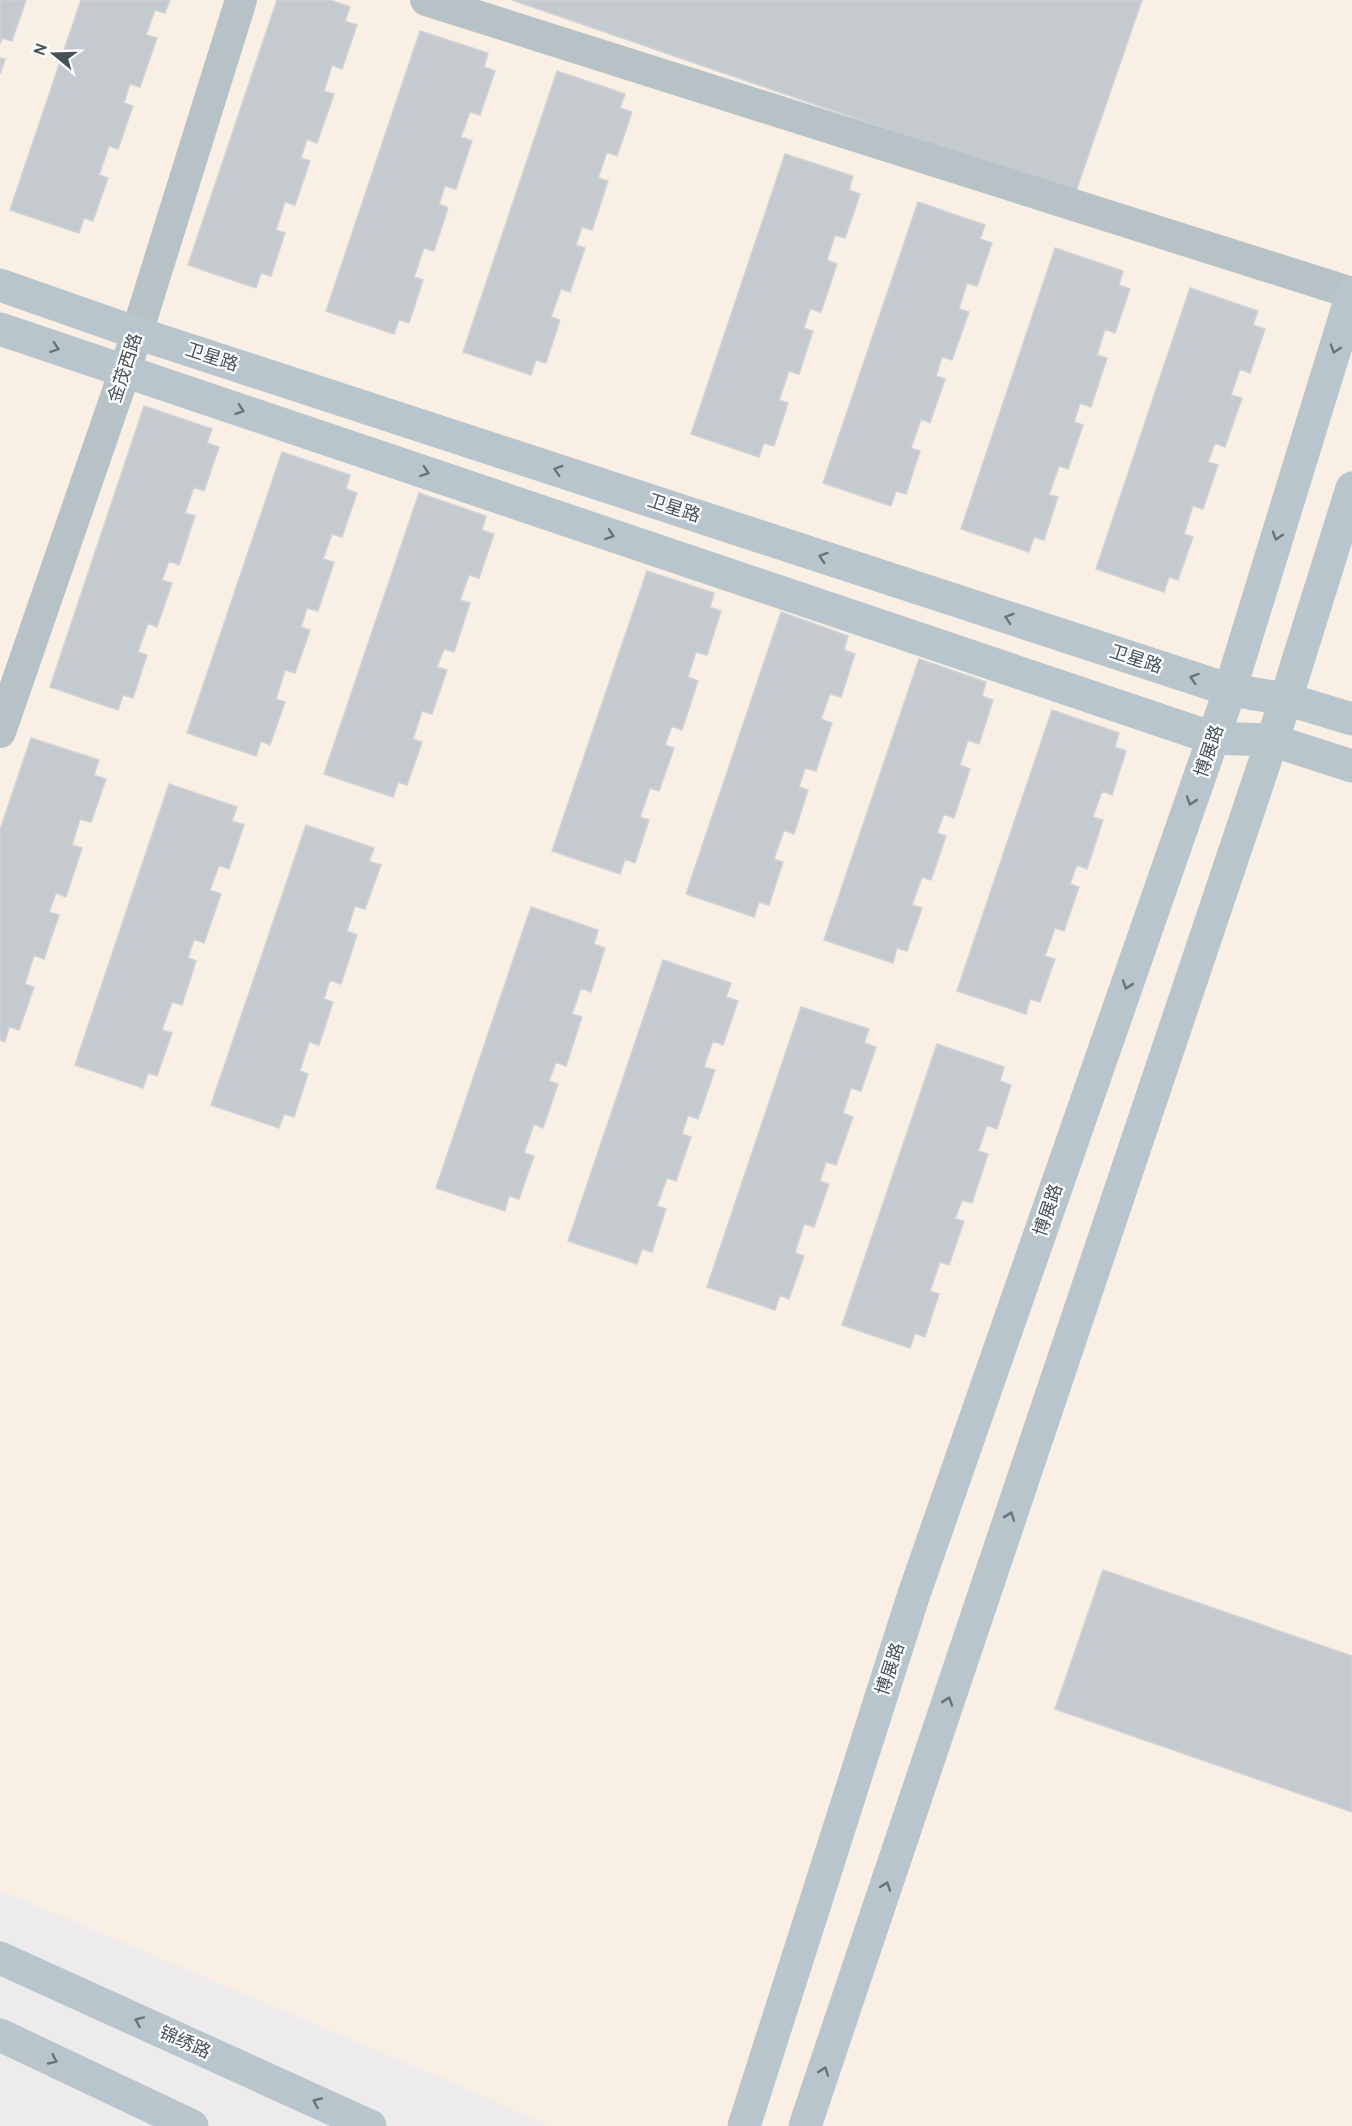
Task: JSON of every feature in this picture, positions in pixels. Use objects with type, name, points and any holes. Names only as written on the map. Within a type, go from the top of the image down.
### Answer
[{"type":"street","name":"金茂西路","points":[[0,732],[125,371],[242,0]]},
{"type":"street","points":[[426,0],[1352,293]]},
{"type":"street","name":"卫星路","points":[[0,285],[137,333],[1230,690],[1286,699],[1352,719]]},
{"type":"street","name":"博展路","points":[[744,2126],[913,1597],[1230,690],[1352,293]]},
{"type":"street","points":[[0,329],[1213,738],[1271,740],[1352,766]]},
{"type":"street","points":[[805,2126],[1286,699],[1352,488]]},
{"type":"street","name":"锦绣路","points":[[0,1958],[370,2126]]},
{"type":"street","points":[[0,2035],[192,2126]]},
{"type":"shaded area","points":[[0,0],[1352,0],[1352,2126],[547,2126],[489,2098],[0,1890]]},
{"type":"building","points":[[0,0],[26,0],[12,41],[2,38],[0,44]]},
{"type":"building","points":[[81,0],[170,0],[165,13],[155,10],[146,35],[157,38],[140,87],[130,84],[124,103],[133,106],[118,149],[109,146],[99,175],[108,178],[93,221],[84,218],[79,233],[10,210]]},
{"type":"building","points":[[277,0],[330,0],[350,7],[345,21],[357,25],[342,69],[332,65],[324,91],[334,94],[317,143],[307,139],[301,158],[310,161],[295,205],[285,202],[276,230],[285,233],[271,276],[261,273],[256,288],[188,265]]},
{"type":"building","points":[[512,0],[1142,0],[1075,194]]},
{"type":"building","points":[[420,31],[488,53],[484,67],[495,71],[480,115],[470,112],[461,137],[472,141],[456,189],[445,186],[439,204],[448,208],[434,251],[424,248],[414,277],[423,280],[409,323],[399,319],[394,334],[326,311]]},
{"type":"building","points":[[0,58],[5,59],[0,74]]},
{"type":"building","points":[[557,71],[625,94],[620,108],[632,112],[617,156],[607,152],[598,178],[608,181],[592,230],[582,227],[576,245],[585,248],[570,292],[561,289],[551,317],[560,320],[546,363],[536,360],[531,375],[463,352]]},
{"type":"building","points":[[785,154],[853,176],[849,190],[860,194],[845,238],[835,235],[827,260],[837,264],[821,312],[810,309],[804,328],[813,331],[799,374],[789,371],[779,400],[788,403],[774,446],[764,443],[759,457],[691,434]]},
{"type":"building","points":[[918,202],[985,225],[980,239],[992,243],[977,286],[967,283],[959,309],[969,312],[952,360],[942,357],[936,376],[945,379],[930,423],[921,419],[911,448],[920,451],[906,494],[896,491],[891,506],[823,483]]},
{"type":"building","points":[[1055,248],[1123,271],[1119,285],[1130,289],[1115,333],[1105,329],[1097,355],[1107,358],[1091,407],[1080,403],[1074,422],[1083,425],[1068,469],[1059,466],[1049,495],[1058,497],[1044,540],[1034,537],[1029,552],[961,529]]},
{"type":"building","points":[[1190,288],[1258,311],[1253,325],[1265,329],[1250,373],[1240,369],[1231,395],[1242,398],[1225,447],[1215,443],[1208,462],[1218,465],[1203,509],[1193,506],[1184,534],[1193,537],[1178,580],[1169,577],[1164,592],[1096,569]]},
{"type":"building","points":[[144,406],[212,429],[207,443],[219,447],[204,491],[194,487],[185,513],[195,516],[179,565],[169,561],[162,580],[172,583],[157,627],[148,623],[138,652],[147,655],[133,698],[123,695],[118,710],[50,687]]},
{"type":"building","points":[[282,452],[350,475],[346,489],[357,493],[342,537],[332,534],[323,559],[334,562],[318,611],[307,608],[301,627],[310,630],[295,673],[285,670],[276,699],[285,702],[270,745],[261,741],[256,756],[187,733]]},
{"type":"building","points":[[419,493],[486,516],[482,530],[494,534],[479,578],[469,575],[460,600],[470,603],[454,652],[444,649],[437,667],[447,670],[432,714],[422,711],[413,739],[422,742],[407,785],[398,782],[393,797],[324,774]]},
{"type":"building","points":[[647,571],[714,593],[710,607],[721,611],[707,655],[696,652],[688,677],[698,681],[682,730],[672,726],[665,745],[674,748],[659,791],[650,788],[640,817],[649,820],[635,863],[625,859],[620,874],[552,851]]},
{"type":"building","points":[[781,612],[848,636],[844,650],[855,654],[841,697],[830,694],[821,719],[832,723],[816,771],[805,768],[799,787],[808,790],[794,834],[784,830],[774,859],[783,862],[769,905],[759,902],[754,917],[686,894]]},
{"type":"building","points":[[919,659],[986,682],[982,696],[993,700],[979,744],[968,740],[960,765],[970,769],[954,818],[944,814],[937,833],[946,836],[931,880],[922,877],[912,905],[922,908],[907,951],[897,948],[893,963],[824,940]]},
{"type":"building","points":[[1052,710],[1119,733],[1115,747],[1126,751],[1112,795],[1102,791],[1093,817],[1103,820],[1087,869],[1077,865],[1070,884],[1079,887],[1064,931],[1055,928],[1045,956],[1055,959],[1040,1002],[1030,999],[1026,1014],[957,991]]},
{"type":"building","points":[[31,738],[99,760],[94,775],[106,779],[91,822],[80,819],[72,845],[82,848],[66,897],[56,893],[49,912],[59,915],[44,959],[34,955],[25,984],[34,987],[19,1030],[9,1027],[5,1042],[0,1040],[0,830]]},
{"type":"building","points":[[169,784],[237,807],[232,821],[244,825],[229,869],[219,865],[210,890],[221,894],[204,943],[194,939],[188,958],[196,961],[182,1005],[172,1002],[162,1030],[172,1033],[157,1076],[148,1073],[143,1088],[75,1065]]},
{"type":"building","points":[[306,825],[374,848],[369,861],[381,865],[365,909],[355,906],[347,931],[357,935],[341,984],[330,980],[324,999],[333,1002],[319,1045],[309,1042],[300,1071],[308,1074],[294,1117],[284,1114],[279,1128],[211,1105]]},
{"type":"building","points":[[531,907],[598,930],[594,944],[605,948],[591,992],[581,988],[572,1014],[582,1017],[566,1066],[556,1062],[549,1081],[558,1084],[543,1128],[534,1124],[524,1153],[534,1156],[519,1199],[509,1196],[505,1211],[436,1188]]},
{"type":"building","points":[[663,960],[731,983],[726,997],[738,1001],[723,1045],[713,1041],[704,1067],[715,1070],[698,1119],[688,1115],[682,1134],[691,1137],[676,1181],[667,1178],[657,1206],[666,1209],[652,1252],[642,1249],[637,1264],[568,1241]]},
{"type":"building","points":[[801,1007],[869,1029],[864,1043],[876,1047],[861,1091],[851,1088],[843,1113],[853,1117],[836,1165],[826,1162],[820,1181],[829,1184],[814,1227],[804,1224],[795,1253],[804,1256],[789,1299],[780,1295],[775,1310],[707,1287]]},
{"type":"building","points":[[937,1044],[1004,1067],[1000,1081],[1011,1085],[997,1129],[987,1125],[978,1151],[988,1154],[972,1203],[962,1200],[955,1219],[964,1221],[949,1265],[940,1262],[930,1291],[939,1294],[925,1337],[915,1333],[910,1348],[842,1325]]},
{"type":"building","points":[[1103,1570],[1352,1656],[1352,1812],[1055,1709]]}]
